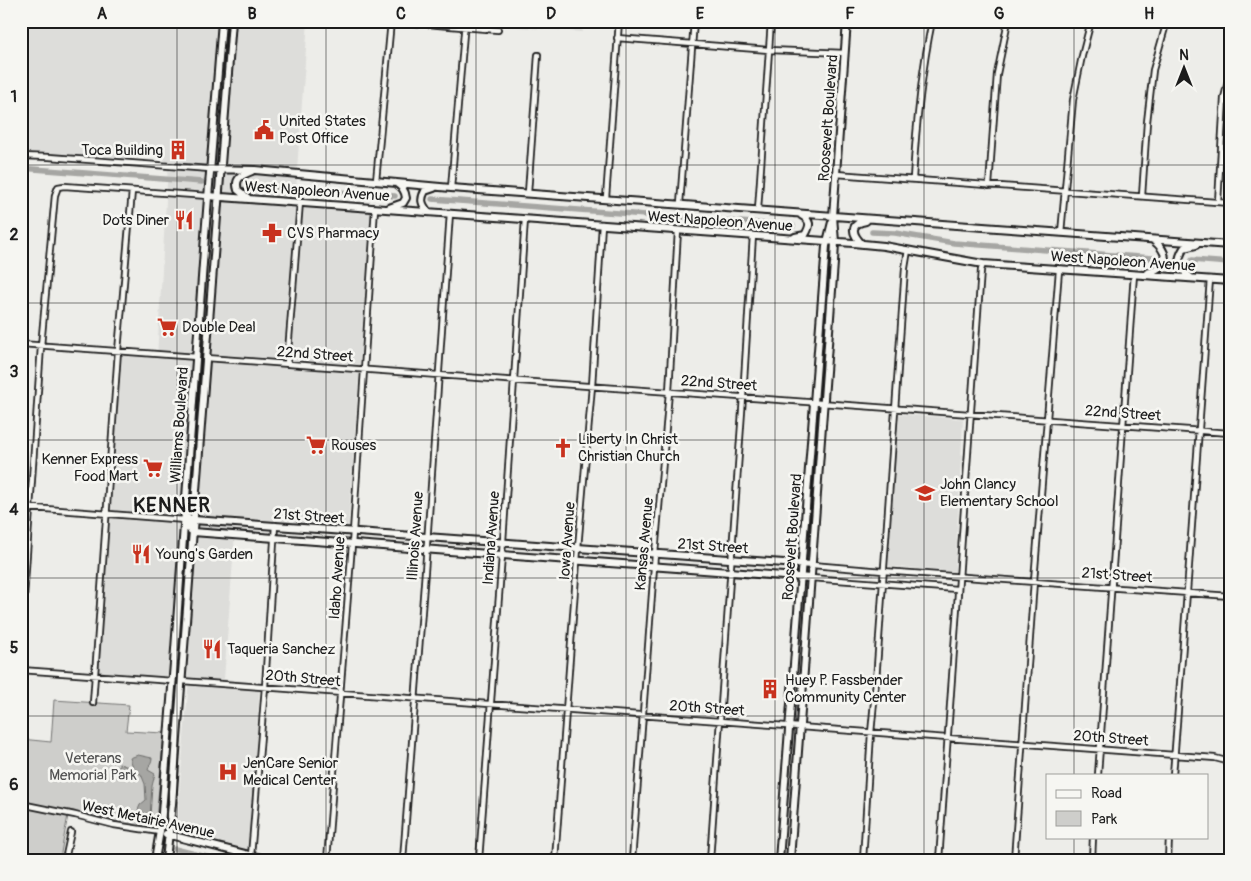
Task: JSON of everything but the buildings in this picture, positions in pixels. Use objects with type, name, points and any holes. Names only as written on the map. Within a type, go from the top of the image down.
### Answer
[{"type":"main road","name":"Williams Boulevard","points":[[155,860],[160,832],[173,681],[222,21]]},
{"type":"main road","points":[[226,21],[231,33]]},
{"type":"main road","name":"Williams Boulevard","points":[[166,860],[180,708],[232,21]]},
{"type":"main road","name":"Roosevelt Boulevard","points":[[790,860],[824,404],[835,242],[833,216],[847,21]]},
{"type":"main road","name":"West Napoleon Avenue","points":[[210,169],[255,170],[451,188],[1230,245]]},
{"type":"main road","points":[[250,199],[238,190],[237,182],[242,175],[255,170]]},
{"type":"main road","points":[[386,209],[403,204],[406,198],[402,187],[394,182]]},
{"type":"main road","points":[[428,212],[421,200],[424,191],[440,186]]},
{"type":"main road","name":"West Napoleon Avenue","points":[[208,196],[826,241],[884,246],[983,264],[1230,281]]},
{"type":"main road","points":[[789,238],[805,235],[809,228],[806,218],[800,214]]},
{"type":"main road","name":"Roosevelt Boulevard","points":[[780,860],[826,241],[833,216]]},
{"type":"main road","points":[[862,244],[855,237],[854,228],[860,222],[875,219]]},
{"type":"main road","points":[[1141,274],[1157,270],[1162,265],[1164,259],[1162,246],[1153,240]]},
{"type":"main road","points":[[1191,278],[1181,268],[1180,255],[1184,248],[1202,243]]},
{"type":"main road","points":[[197,357],[200,359],[205,375]]},
{"type":"main road","points":[[186,500],[189,529],[193,532]]},
{"type":"main road","name":"21st Street","points":[[194,520],[812,565]]},
{"type":"main road","name":"21st Street","points":[[193,532],[811,578]]},
{"type":"main road","points":[[174,663],[178,668],[178,679],[182,681]]},
{"type":"main road","points":[[173,681],[177,690],[176,702],[180,708]]},
{"type":"main road","name":"West Metairie Avenue","points":[[160,832],[269,860]]},
{"type":"main road","points":[[158,848],[160,855],[166,860]]},
{"type":"street","points":[[376,181],[390,21],[465,24],[498,30]]},
{"type":"street","points":[[606,198],[619,21]]},
{"type":"street","points":[[680,204],[694,21]]},
{"type":"street","points":[[758,210],[771,21]]},
{"type":"street","points":[[913,180],[917,116],[925,54],[932,21]]},
{"type":"street","points":[[989,186],[997,74],[1008,21]]},
{"type":"street","points":[[1061,233],[1073,100],[1082,56],[1092,21]]},
{"type":"street","points":[[1142,196],[1153,70],[1167,21]]},
{"type":"street","points":[[451,188],[465,24]]},
{"type":"street","points":[[618,38],[845,54]]},
{"type":"street","points":[[528,193],[538,55]]},
{"type":"street","points":[[1218,202],[1224,98],[1230,73]]},
{"type":"street","points":[[21,156],[210,169]]},
{"type":"street","points":[[836,174],[1230,203]]},
{"type":"street","points":[[21,642],[54,197],[58,187],[208,196]]},
{"type":"street","points":[[93,703],[105,513],[132,191]]},
{"type":"street","points":[[287,364],[300,202]]},
{"type":"street","name":"Idaho Avenue","points":[[327,860],[353,532],[375,208]]},
{"type":"street","name":"Illinois Avenue","points":[[403,860],[428,537],[450,213]]},
{"type":"street","name":"Indiana Avenue","points":[[479,860],[525,219]]},
{"type":"street","name":"Iowa Avenue","points":[[556,860],[578,548],[592,386],[602,224]]},
{"type":"street","name":"Kansas Avenue","points":[[632,860],[669,392],[678,230]]},
{"type":"street","points":[[710,860],[753,235]]},
{"type":"street","points":[[863,860],[905,268],[908,250]]},
{"type":"street","points":[[939,860],[980,271],[983,264]]},
{"type":"street","points":[[1014,860],[1058,270]]},
{"type":"street","points":[[1098,774],[1134,274]]},
{"type":"street","points":[[1173,774],[1210,279]]},
{"type":"street","points":[[21,344],[197,357]]},
{"type":"street","name":"22nd Street","points":[[206,358],[1230,433]]},
{"type":"street","points":[[21,507],[185,520]]},
{"type":"street","points":[[251,856],[265,687],[275,525]]},
{"type":"street","name":"21st Street","points":[[812,565],[1230,596]]},
{"type":"street","name":"21st Street","points":[[811,578],[957,589]]},
{"type":"street","points":[[21,670],[173,681]]},
{"type":"street","name":"20th Street","points":[[182,681],[1215,758],[1230,762]]},
{"type":"street","name":"West Metairie Avenue","points":[[21,804],[75,815],[114,826],[160,832]]},
{"type":"street","points":[[65,860],[71,832]]},
{"type":"street","points":[[1092,860],[1093,838]]},
{"type":"street","points":[[1168,860],[1169,838]]},
{"type":"shaded area","points":[[21,21],[308,21],[296,206],[371,212],[348,529],[236,520],[224,679],[260,683],[250,850],[176,830],[189,679],[98,673],[121,355],[157,358],[168,165],[159,152],[135,150],[133,161],[21,152]]},
{"type":"shaded area","points":[[468,21],[583,21],[582,32],[468,23]]},
{"type":"shaded area","name":"John Clancy Elementary School","points":[[897,414],[963,419],[955,572],[886,566]]},
{"type":"shaded area","points":[[138,755],[152,758],[148,770],[155,774],[152,786],[150,817],[148,818],[144,818],[138,810],[140,805],[146,800],[145,784],[141,774],[128,774],[119,767],[119,764],[133,767],[130,758]]},
{"type":"green space","name":"Veterans Memorial Park","points":[[54,700],[129,705],[126,731],[164,733],[155,831],[69,810],[60,858],[21,854],[21,739],[51,742]]},
{"type":"waterway","points":[[21,168],[202,182]]},
{"type":"waterway","points":[[250,186],[395,196]]},
{"type":"waterway","points":[[432,199],[793,226]]},
{"type":"waterway","points":[[872,232],[895,233],[954,243],[1153,258]]},
{"type":"waterway","points":[[1192,260],[1230,263]]},
{"type":"waterway","points":[[175,849],[219,860]]},
{"type":"place","name":"United States Post Office","points":[[264,130]]},
{"type":"place","name":"Toca Building","points":[[178,150]]},
{"type":"place","name":"Dots Diner","points":[[184,220]]},
{"type":"place","name":"CVS Pharmacy","points":[[272,233]]},
{"type":"place","name":"Double Deal","points":[[167,327]]},
{"type":"place","name":"Rouses","points":[[316,445]]},
{"type":"place","name":"Liberty In Christ Christian Church","points":[[563,448]]},
{"type":"place","name":"Kenner Express Food Mart","points":[[153,468]]},
{"type":"place","name":"John Clancy Elementary School","points":[[925,493]]},
{"type":"place","name":"Young's Garden","points":[[141,554]]},
{"type":"place","name":"Taqueria Sanchez","points":[[212,649]]},
{"type":"place","name":"Huey P. Fassbender Community Center","points":[[770,689]]},
{"type":"place","name":"JenCare Senior Medical Center","points":[[228,772]]},
{"type":"district","name":"KENNER","points":[[172,505]]}]
